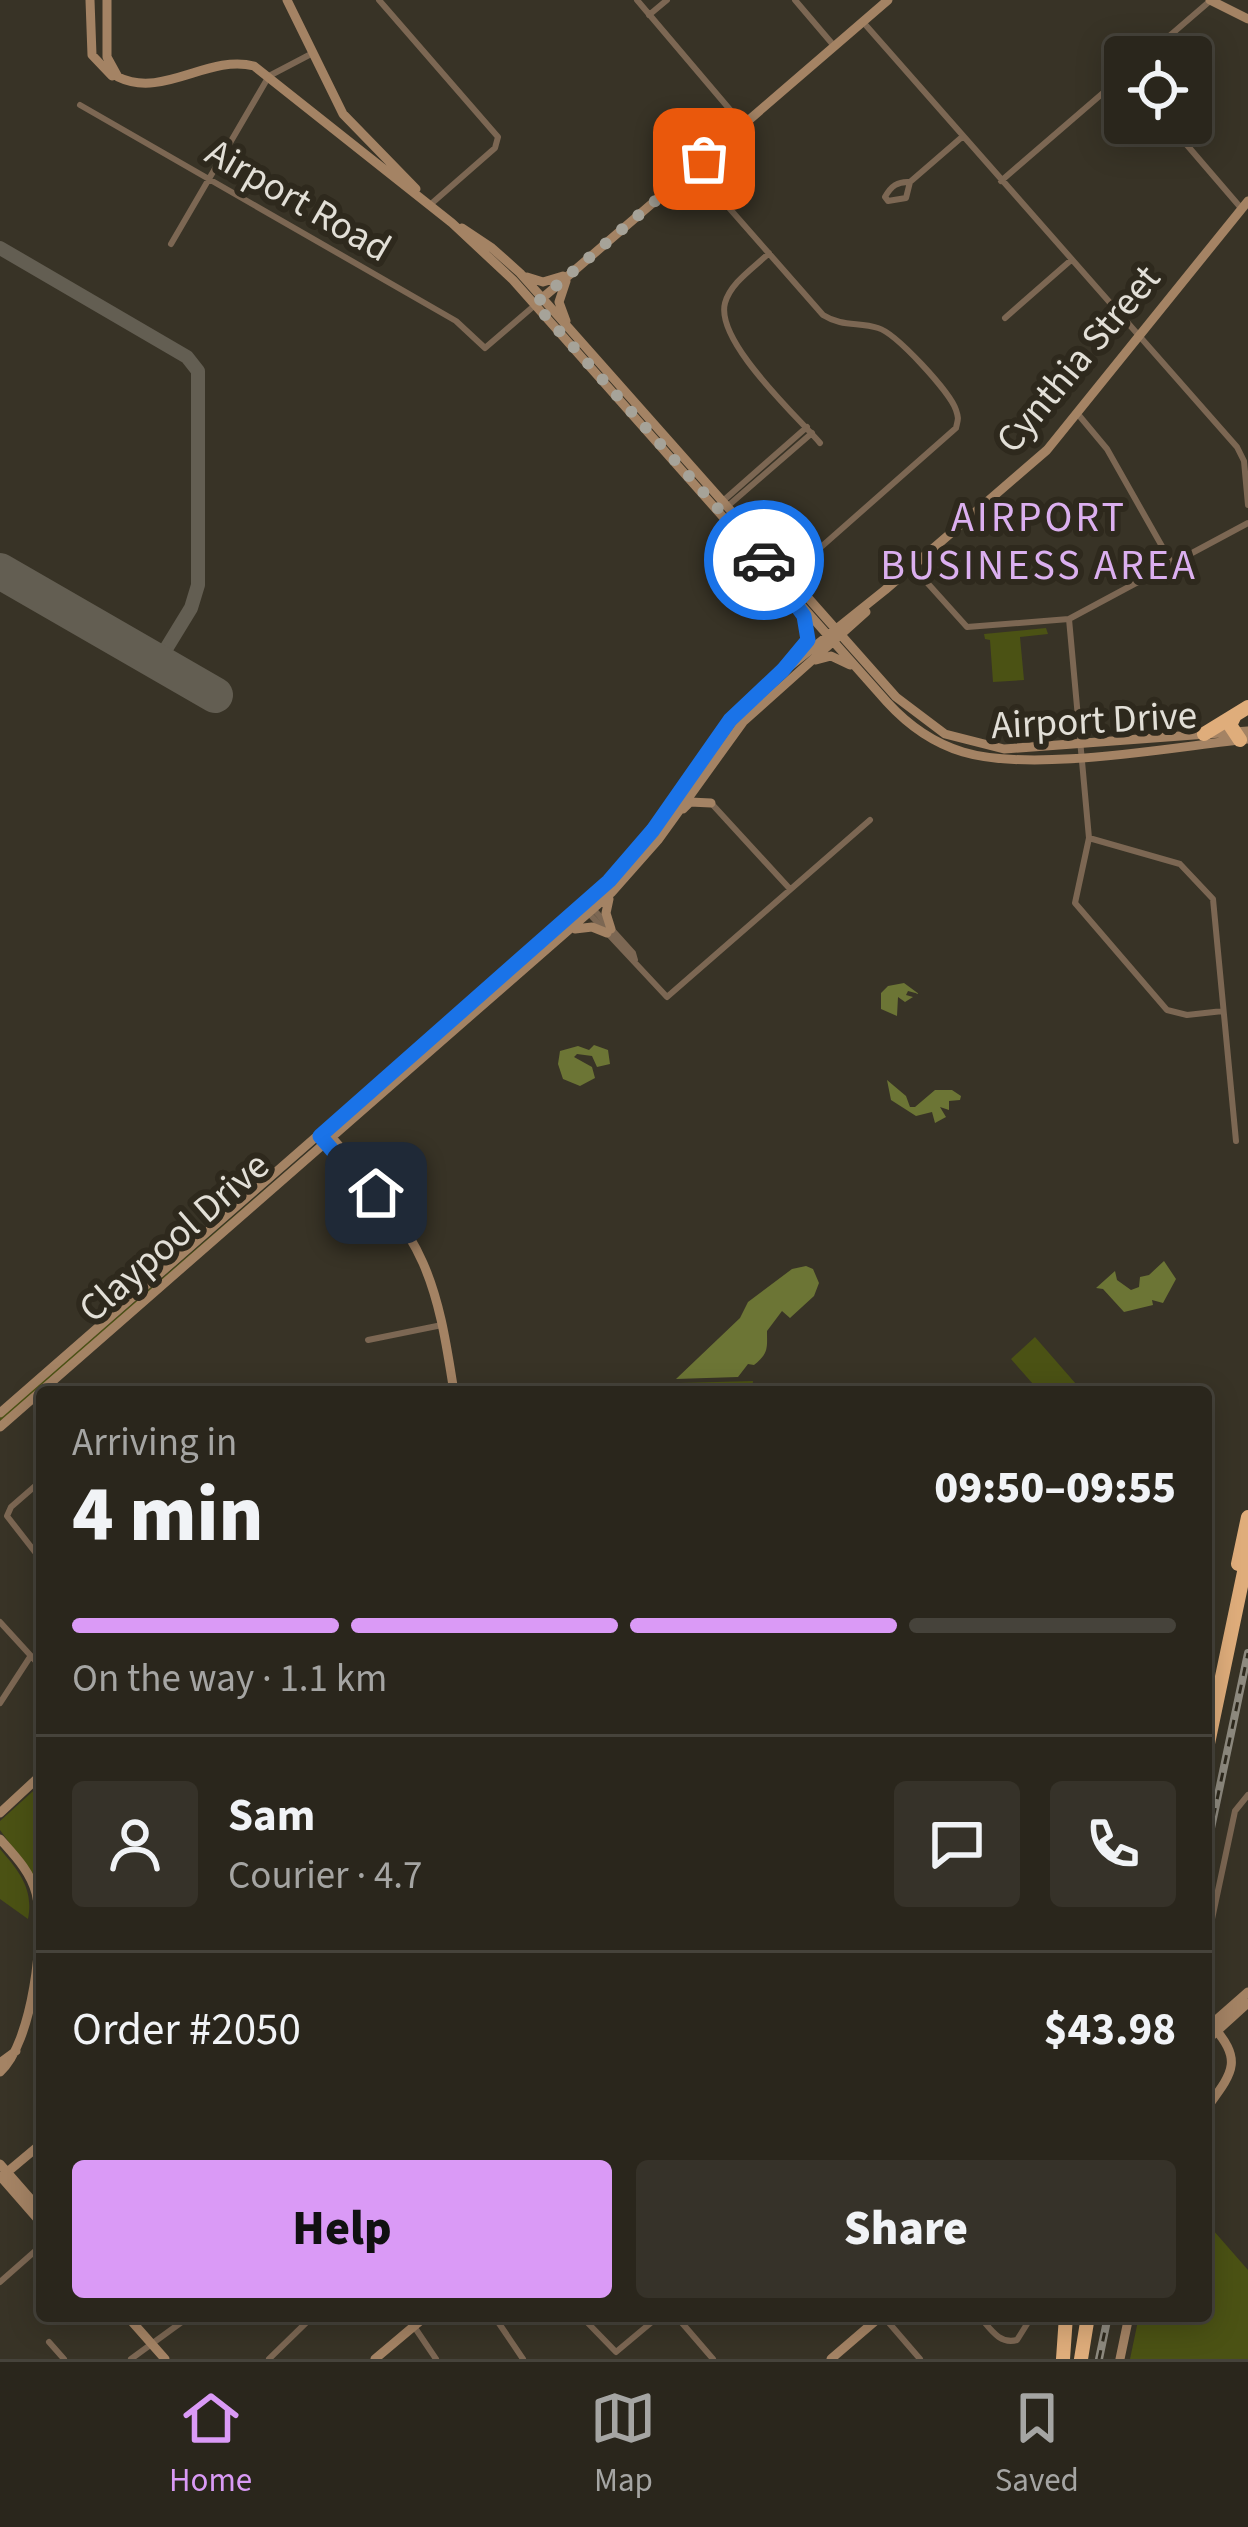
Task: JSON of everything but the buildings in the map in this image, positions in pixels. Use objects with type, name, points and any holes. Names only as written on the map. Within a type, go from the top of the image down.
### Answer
[{"type":"highway","points":[[1204,734],[1242,711]]},
{"type":"highway","points":[[1242,711],[1230,725],[1242,736]]},
{"type":"highway","points":[[1212,1682],[1248,1516]]},
{"type":"highway","points":[[1212,1724],[1248,1553]]},
{"type":"highway","points":[[1060,2359],[1062,2322]]},
{"type":"highway","points":[[1078,2322],[1078,2359]]},
{"type":"highway","points":[[1078,2359],[1087,2322]]},
{"type":"main road","points":[[90,0],[94,60],[114,77],[158,82],[239,63],[269,76]]},
{"type":"main road","points":[[107,0],[107,57],[114,73],[126,81]]},
{"type":"main road","name":"Airport Drive","points":[[287,0],[350,123],[396,165],[429,204]]},
{"type":"main road","points":[[539,302],[889,0]]},
{"type":"main road","points":[[1211,0],[1248,19]]},
{"type":"main road","name":"Airport Drive","points":[[269,76],[452,223],[571,332],[823,613],[834,633]]},
{"type":"main road","name":"Cynthia Street","points":[[834,633],[1047,450],[1245,204]]},
{"type":"main road","name":"Airport Drive","points":[[452,223],[520,273],[539,302],[783,582],[834,633],[906,721],[947,747],[1005,760],[1204,734],[1242,736]]},
{"type":"main road","points":[[520,273],[543,282],[571,274]]},
{"type":"main road","points":[[571,274],[559,302],[571,332]]},
{"type":"main road","points":[[783,582],[809,635],[788,672]]},
{"type":"main road","points":[[823,613],[845,616],[861,611]]},
{"type":"main road","points":[[861,611],[853,635],[863,667]]},
{"type":"main road","name":"Claypool Drive","points":[[47,1386],[296,1169],[326,1137],[350,1122],[570,930],[643,844],[730,720],[834,633]]},
{"type":"main road","points":[[788,672],[831,656],[863,667]]},
{"type":"main road","name":"Claypool Drive","points":[[0,1413],[612,892],[676,815],[743,722],[788,672]]},
{"type":"main road","name":"Airport Drive","points":[[1082,751],[1242,736]]},
{"type":"main road","points":[[706,771],[702,788],[711,803]]},
{"type":"main road","points":[[676,815],[690,802],[711,803]]},
{"type":"main road","points":[[570,930],[588,926],[609,931],[606,913],[612,892]]},
{"type":"main road","points":[[348,1163],[343,1140],[350,1122]]},
{"type":"main road","points":[[326,1137],[404,1228],[421,1258],[442,1325],[453,1386]]},
{"type":"main road","points":[[296,1169],[327,1156],[348,1163]]},
{"type":"main road","name":"Claypool Drive","points":[[0,1427],[36,1396]]},
{"type":"main road","points":[[0,1814],[36,1780]]},
{"type":"main road","points":[[0,1839],[22,1865],[36,1893]]},
{"type":"main road","points":[[0,2068],[16,2051],[36,1990]]},
{"type":"main road","points":[[1212,2024],[1248,1992]]},
{"type":"main road","points":[[1212,2025],[1248,2003]]},
{"type":"main road","points":[[1212,2028],[1231,2047],[1233,2064],[1212,2101]]},
{"type":"main road","points":[[2,2174],[36,2148]]},
{"type":"main road","points":[[2,2174],[36,2206]]},
{"type":"main road","points":[[2,2174],[36,2216]]},
{"type":"main road","points":[[132,2322],[165,2359]]},
{"type":"main road","points":[[375,2359],[409,2322]]},
{"type":"main road","points":[[831,2359],[875,2322]]},
{"type":"main road","points":[[1120,2359],[1128,2322]]},
{"type":"street","points":[[379,0],[498,137],[495,148],[429,204]]},
{"type":"street","points":[[637,0],[743,125]]},
{"type":"street","points":[[650,15],[667,0]]},
{"type":"street","points":[[795,0],[835,46]]},
{"type":"street","points":[[1169,36],[1211,0]]},
{"type":"street","points":[[863,22],[1240,451],[1248,505]]},
{"type":"street","points":[[171,244],[269,76],[312,53]]},
{"type":"street","points":[[1001,181],[1104,92]]},
{"type":"street","name":"Airport Road","points":[[80,105],[456,321],[485,348],[539,302]]},
{"type":"street","points":[[910,182],[962,137]]},
{"type":"street","points":[[1188,144],[1245,204]]},
{"type":"street","points":[[694,168],[829,319],[893,335],[959,415],[956,428],[812,555],[794,546],[766,515]]},
{"type":"street","points":[[769,254],[732,290],[724,317],[738,349],[820,443]]},
{"type":"street","points":[[1005,318],[1070,262]]},
{"type":"street","points":[[1077,413],[1107,449],[1172,564]]},
{"type":"street","points":[[726,503],[809,430]]},
{"type":"street","points":[[912,566],[968,627],[1069,619],[1248,523]]},
{"type":"street","points":[[1069,619],[1089,838],[1075,903],[1167,1010],[1187,1015],[1223,1011]]},
{"type":"street","points":[[711,803],[790,889]]},
{"type":"street","points":[[588,908],[667,997],[870,820]]},
{"type":"street","points":[[1089,838],[1180,864],[1215,905],[1236,1141]]},
{"type":"street","points":[[368,1340],[442,1325]]},
{"type":"street","points":[[36,1485],[7,1516],[36,1553]]},
{"type":"street","points":[[0,1622],[36,1662]]},
{"type":"street","points":[[0,1703],[30,1657]]},
{"type":"street","points":[[1212,1918],[1234,1810],[1248,1795]]},
{"type":"street","points":[[0,2282],[36,2250]]},
{"type":"street","points":[[131,2359],[182,2322]]},
{"type":"street","points":[[269,2359],[308,2322]]},
{"type":"street","points":[[411,2322],[436,2359]]},
{"type":"street","points":[[498,2322],[523,2359]]},
{"type":"street","points":[[586,2322],[616,2352],[652,2322]]},
{"type":"street","points":[[681,2322],[713,2359]]},
{"type":"street","points":[[887,2322],[920,2359]]},
{"type":"street","points":[[984,2322],[999,2338],[1010,2342],[1017,2340],[1028,2322]]},
{"type":"street","points":[[49,2342],[64,2359]]},
{"type":"green space","points":[[1046,628],[1048,634],[1020,637],[1024,680],[993,682],[990,640],[984,634]]},
{"type":"green space","points":[[904,983],[919,994],[908,991],[906,995],[913,997],[905,1002],[898,997],[897,1016],[881,1009],[881,993],[888,986]]},
{"type":"green space","points":[[594,1045],[608,1050],[610,1064],[597,1067],[592,1056],[577,1054],[574,1057],[592,1067],[595,1078],[580,1086],[563,1079],[560,1051],[578,1046],[589,1050]]},
{"type":"green space","points":[[887,1080],[906,1096],[910,1107],[935,1090],[952,1090],[961,1096],[949,1101],[949,1110],[940,1107],[946,1117],[935,1123],[932,1112],[916,1116],[891,1100]]},
{"type":"green space","points":[[315,1146],[42,1386],[37,1386]]},
{"type":"green space","points":[[1164,1261],[1176,1279],[1163,1303],[1152,1300],[1153,1305],[1124,1312],[1103,1289],[1096,1288],[1115,1271],[1117,1280],[1131,1290],[1139,1287],[1140,1277]]},
{"type":"green space","points":[[792,1269],[813,1269],[819,1283],[814,1296],[790,1318],[782,1311],[767,1331],[766,1350],[759,1361],[748,1364],[738,1377],[676,1379],[740,1318],[748,1302]]},
{"type":"green space","points":[[1035,1337],[1078,1386],[1035,1386],[1011,1359]]},
{"type":"green space","points":[[753,1381],[753,1386],[568,1386]]},
{"type":"green space","points":[[36,1387],[20,1405],[0,1418]]},
{"type":"green space","points":[[36,1788],[36,1880],[0,1830],[0,1821]]},
{"type":"green space","points":[[0,1849],[27,1889],[28,1919],[0,1899]]},
{"type":"green space","points":[[1212,2229],[1248,2270],[1248,2359],[1130,2359],[1138,2322],[1212,2322]]},
{"type":"taxiway","points":[[0,248],[187,357],[198,371],[198,585],[191,608],[158,662]]},
{"type":"runway","points":[[0,571],[215,695]]},
{"type":"railway","points":[[1212,1824],[1248,1653]]},
{"type":"railway","points":[[1099,2359],[1107,2322]]},
{"type":"way so far","points":[[704,159],[535,304],[764,560]]},
{"type":"district","name":"AIRPORT BUSINESS AREA","points":[[1039,540]]},
{"type":"route","points":[[376,1193],[366,1189],[320,1136],[609,881],[653,830],[730,720],[808,640],[804,616],[764,560]]}]
